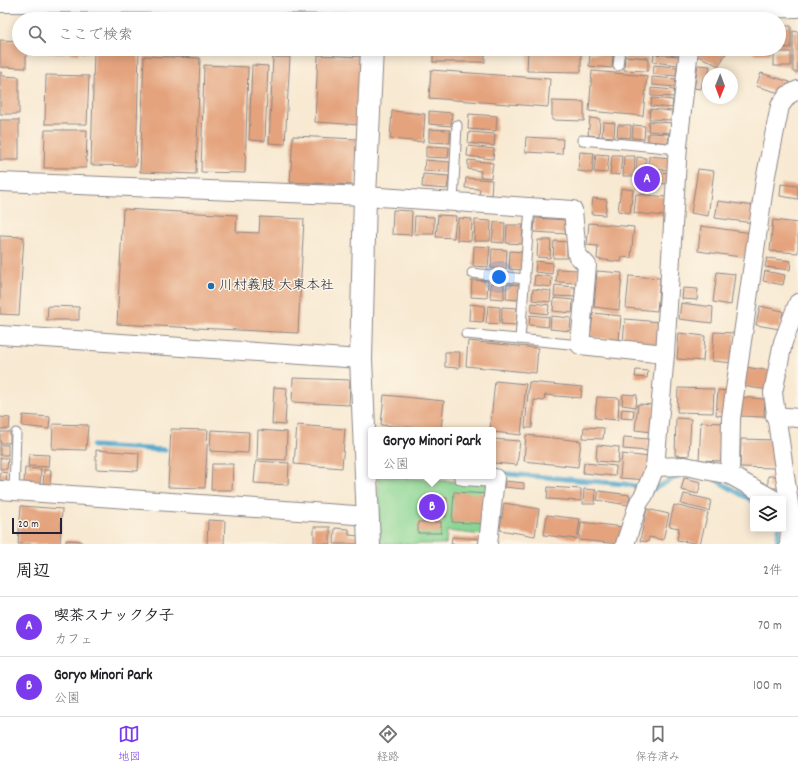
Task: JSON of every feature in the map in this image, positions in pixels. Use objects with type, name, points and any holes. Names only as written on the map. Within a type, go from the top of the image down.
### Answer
[{"type":"street","points":[[0,1],[259,1],[374,11],[498,12]]},
{"type":"street","points":[[640,12],[798,6]]},
{"type":"street","points":[[368,469],[361,359],[365,196],[372,56]]},
{"type":"street","points":[[625,544],[639,502],[646,490],[655,467],[665,354],[678,149],[688,56]]},
{"type":"street","points":[[730,475],[731,418],[765,180],[780,106],[788,95],[798,90]]},
{"type":"street","points":[[0,182],[365,196],[573,210],[577,255],[586,265],[580,345],[665,354]]},
{"type":"street","points":[[785,496],[773,393],[783,342],[798,303]]},
{"type":"street","points":[[0,335],[361,359]]},
{"type":"street","points":[[776,416],[798,418]]},
{"type":"street","points":[[655,467],[685,466],[730,475],[768,496]]},
{"type":"street","points":[[368,479],[369,544]]},
{"type":"street","points":[[488,544],[495,479]]},
{"type":"street","points":[[7,490],[369,516]]},
{"type":"street","points":[[786,506],[791,517],[789,544]]},
{"type":"lane","points":[[618,66],[619,56]]},
{"type":"lane","points":[[453,202],[457,125]]},
{"type":"lane","points":[[582,140],[678,149]]},
{"type":"lane","points":[[520,339],[530,207]]},
{"type":"lane","points":[[472,273],[525,279]]},
{"type":"lane","points":[[466,334],[580,345]]},
{"type":"lane","points":[[7,490],[16,433]]},
{"type":"green space","points":[[378,479],[419,479],[488,484],[483,535],[447,531],[446,544],[380,544]]},
{"type":"building","points":[[786,26],[791,26],[791,48],[786,48]]},
{"type":"building","points":[[793,31],[798,32],[798,72],[793,72]]},
{"type":"building","points":[[0,40],[12,41],[12,56],[26,56],[26,68],[0,67]]},
{"type":"building","points":[[786,52],[791,52],[791,66],[774,66],[774,56],[786,56]]},
{"type":"building","points":[[94,56],[139,56],[136,166],[91,165]]},
{"type":"building","points":[[144,56],[200,58],[196,174],[140,172]]},
{"type":"building","points":[[318,56],[364,57],[360,125],[315,122]]},
{"type":"building","points":[[433,56],[485,56],[485,62],[433,62]]},
{"type":"building","points":[[528,56],[581,56],[581,72],[527,71]]},
{"type":"building","points":[[590,56],[613,56],[612,68],[589,66]]},
{"type":"building","points":[[625,56],[648,58],[648,71],[624,70]]},
{"type":"building","points":[[654,56],[679,56],[678,65],[653,62]]},
{"type":"building","points":[[698,56],[724,56],[719,66]]},
{"type":"building","points":[[273,57],[290,57],[285,144],[269,143]]},
{"type":"building","points":[[204,65],[248,67],[245,173],[201,172]]},
{"type":"building","points":[[252,65],[268,66],[265,141],[249,140]]},
{"type":"building","points":[[654,65],[677,67],[676,76],[653,74]]},
{"type":"building","points":[[698,65],[710,66],[710,68],[702,68],[701,89],[694,88]]},
{"type":"building","points":[[431,70],[550,79],[548,107],[429,98]]},
{"type":"building","points":[[592,71],[647,76],[643,116],[589,111]]},
{"type":"building","points":[[0,72],[2,72],[2,76],[19,77],[19,114],[0,114]]},
{"type":"building","points":[[761,73],[790,82],[786,95],[756,86]]},
{"type":"building","points":[[46,75],[89,76],[87,124],[45,124]]},
{"type":"building","points":[[652,77],[676,79],[675,87],[652,85]]},
{"type":"building","points":[[651,88],[674,90],[674,97],[651,96]]},
{"type":"building","points":[[652,98],[673,100],[672,108],[651,106]]},
{"type":"building","points":[[552,101],[584,102],[584,121],[552,120]]},
{"type":"building","points":[[650,109],[672,111],[671,120],[649,119]]},
{"type":"building","points":[[392,111],[425,114],[423,142],[390,139]]},
{"type":"building","points":[[429,111],[452,113],[451,126],[429,124]]},
{"type":"building","points":[[469,114],[497,116],[496,131],[468,129]]},
{"type":"building","points":[[590,118],[600,119],[599,136],[588,135]]},
{"type":"building","points":[[0,120],[19,120],[19,160],[0,160]]},
{"type":"building","points":[[649,121],[671,123],[670,133],[648,131]]},
{"type":"building","points":[[603,122],[615,123],[614,137],[602,136]]},
{"type":"building","points":[[618,125],[631,125],[630,138],[617,137]]},
{"type":"building","points":[[633,125],[645,126],[644,139],[632,138]]},
{"type":"building","points":[[429,129],[450,130],[450,143],[429,142]]},
{"type":"building","points":[[45,130],[87,130],[86,168],[44,168]]},
{"type":"building","points":[[469,132],[495,134],[494,146],[468,143]]},
{"type":"building","points":[[648,133],[669,134],[668,143],[648,141]]},
{"type":"building","points":[[293,136],[357,139],[355,185],[290,182]]},
{"type":"building","points":[[526,137],[563,139],[562,154],[525,152]]},
{"type":"building","points":[[426,146],[449,147],[448,158],[426,157]]},
{"type":"building","points":[[468,146],[494,149],[493,159],[467,156]]},
{"type":"building","points":[[580,152],[594,153],[592,173],[578,171]]},
{"type":"building","points":[[596,154],[609,155],[607,173],[594,172]]},
{"type":"building","points":[[612,155],[622,155],[620,175],[610,174]]},
{"type":"building","points":[[624,156],[635,156],[634,176],[623,176]]},
{"type":"building","points":[[649,156],[671,158],[670,170],[648,169]]},
{"type":"building","points":[[637,157],[646,158],[645,177],[636,177]]},
{"type":"building","points":[[425,160],[450,162],[449,172],[424,171]]},
{"type":"building","points":[[468,160],[493,163],[491,178],[480,177],[481,171],[468,169]]},
{"type":"building","points":[[698,169],[714,171],[708,216],[691,213]]},
{"type":"building","points":[[648,171],[670,173],[670,184],[647,183]]},
{"type":"building","points":[[423,174],[449,176],[447,189],[422,187]]},
{"type":"building","points":[[466,178],[492,180],[491,195],[479,195],[480,189],[465,188]]},
{"type":"building","points":[[781,184],[798,186],[798,199],[780,196]]},
{"type":"building","points":[[621,188],[633,190],[630,213],[618,211]]},
{"type":"building","points":[[636,194],[667,197],[665,216],[634,213]]},
{"type":"building","points":[[593,198],[607,200],[605,215],[591,214]]},
{"type":"building","points":[[718,201],[755,206],[753,223],[715,218]]},
{"type":"building","points":[[123,209],[237,215],[236,232],[259,233],[260,217],[304,219],[298,333],[117,324]]},
{"type":"building","points":[[393,210],[412,211],[411,235],[392,234]]},
{"type":"building","points":[[438,215],[456,216],[454,238],[436,237]]},
{"type":"building","points":[[415,216],[434,217],[434,234],[414,234]]},
{"type":"building","points":[[458,218],[472,219],[471,241],[457,240]]},
{"type":"building","points":[[535,218],[568,220],[567,234],[534,232]]},
{"type":"building","points":[[475,220],[491,221],[490,241],[474,241]]},
{"type":"building","points":[[773,220],[798,223],[798,253],[770,251]]},
{"type":"building","points":[[494,222],[505,223],[504,243],[492,242]]},
{"type":"building","points":[[589,223],[634,227],[631,258],[622,257],[621,262],[597,259],[598,246],[587,245]]},
{"type":"building","points":[[507,225],[523,225],[522,244],[506,243]]},
{"type":"building","points":[[701,226],[752,233],[748,258],[698,251]]},
{"type":"building","points":[[0,236],[24,237],[19,315],[0,314]]},
{"type":"building","points":[[538,240],[551,240],[550,258],[537,257]]},
{"type":"building","points":[[554,241],[567,242],[567,258],[553,258]]},
{"type":"building","points":[[474,246],[490,247],[488,267],[473,266]]},
{"type":"building","points":[[492,249],[507,250],[506,269],[491,268]]},
{"type":"building","points":[[510,251],[523,252],[522,270],[509,269]]},
{"type":"building","points":[[767,258],[791,261],[790,270],[765,267]]},
{"type":"building","points":[[536,261],[553,263],[552,274],[535,272]]},
{"type":"building","points":[[557,269],[579,270],[578,283],[556,282]]},
{"type":"building","points":[[597,271],[622,273],[619,310],[594,307]]},
{"type":"building","points":[[765,271],[785,275],[783,285],[763,281]]},
{"type":"building","points":[[717,272],[735,274],[731,305],[713,302]]},
{"type":"building","points":[[535,275],[552,277],[551,287],[534,285]]},
{"type":"building","points":[[629,276],[660,278],[657,311],[626,308]]},
{"type":"building","points":[[472,280],[488,281],[487,298],[471,297]]},
{"type":"building","points":[[491,283],[504,284],[504,299],[490,298]]},
{"type":"building","points":[[507,284],[519,285],[518,300],[506,299]]},
{"type":"building","points":[[555,285],[575,287],[575,297],[554,296]]},
{"type":"building","points":[[683,288],[698,289],[697,300],[682,299]]},
{"type":"building","points":[[533,289],[551,291],[550,302],[532,300]]},
{"type":"building","points":[[554,298],[573,300],[572,313],[553,311]]},
{"type":"building","points":[[532,303],[549,305],[548,314],[531,312]]},
{"type":"building","points":[[681,303],[713,307],[712,323],[679,319]]},
{"type":"building","points":[[470,304],[485,306],[483,322],[469,321]]},
{"type":"building","points":[[48,306],[79,307],[79,320],[47,320]]},
{"type":"building","points":[[488,306],[500,307],[499,324],[486,323]]},
{"type":"building","points":[[760,306],[783,311],[780,329],[756,325]]},
{"type":"building","points":[[502,307],[517,308],[516,325],[501,324]]},
{"type":"building","points":[[593,313],[621,316],[619,340],[590,337]]},
{"type":"building","points":[[530,315],[549,317],[548,327],[529,325]]},
{"type":"building","points":[[551,316],[571,318],[570,331],[550,329]]},
{"type":"building","points":[[625,319],[660,322],[658,346],[623,343]]},
{"type":"building","points":[[714,332],[735,333],[734,363],[712,361]]},
{"type":"building","points":[[679,333],[705,336],[703,361],[677,359]]},
{"type":"building","points":[[468,341],[538,348],[536,373],[466,366]]},
{"type":"building","points":[[445,352],[460,352],[459,368],[445,367]]},
{"type":"building","points":[[745,367],[771,371],[768,390],[742,386]]},
{"type":"building","points":[[636,370],[648,371],[647,378],[635,377]]},
{"type":"building","points":[[293,378],[350,380],[349,405],[292,402]]},
{"type":"building","points":[[495,381],[526,384],[521,435],[496,432],[496,427],[490,427]]},
{"type":"building","points":[[529,382],[582,387],[581,398],[545,395],[544,401],[534,400],[532,428],[525,428]]},
{"type":"building","points":[[274,387],[287,388],[285,425],[272,424]]},
{"type":"building","points":[[678,388],[714,389],[713,413],[677,412]]},
{"type":"building","points":[[718,390],[729,391],[727,416],[716,415]]},
{"type":"building","points":[[623,394],[637,395],[636,407],[622,405]]},
{"type":"building","points":[[384,395],[444,401],[441,427],[405,427],[381,425]]},
{"type":"building","points":[[597,397],[619,398],[618,420],[595,418]]},
{"type":"building","points":[[740,397],[765,399],[764,417],[739,416]]},
{"type":"building","points":[[638,404],[655,405],[652,432],[635,430]]},
{"type":"building","points":[[622,409],[634,410],[633,419],[621,418]]},
{"type":"building","points":[[23,415],[50,417],[49,429],[22,426]]},
{"type":"building","points":[[0,417],[10,418],[9,429],[0,429]]},
{"type":"building","points":[[676,418],[691,419],[689,456],[675,455]]},
{"type":"building","points":[[701,422],[723,423],[721,461],[699,460]]},
{"type":"building","points":[[53,424],[88,425],[86,450],[52,449]]},
{"type":"building","points":[[297,425],[345,429],[342,468],[294,464]]},
{"type":"building","points":[[584,427],[604,428],[603,439],[583,438]]},
{"type":"building","points":[[171,429],[208,430],[205,488],[168,487]]},
{"type":"building","points":[[211,430],[249,432],[248,453],[210,451]]},
{"type":"building","points":[[258,430],[287,432],[286,460],[257,459]]},
{"type":"building","points":[[0,432],[10,432],[10,443],[0,443]]},
{"type":"building","points":[[526,435],[581,441],[578,467],[524,461]]},
{"type":"building","points":[[624,437],[648,439],[648,451],[623,449]]},
{"type":"building","points":[[496,439],[520,441],[517,465],[496,463]]},
{"type":"building","points":[[741,439],[776,440],[775,468],[740,467]]},
{"type":"building","points":[[0,445],[8,445],[8,455],[0,455]]},
{"type":"building","points":[[597,445],[619,447],[618,463],[596,461]]},
{"type":"building","points":[[96,450],[139,453],[138,471],[96,469]]},
{"type":"building","points":[[29,454],[49,455],[48,467],[28,466]]},
{"type":"building","points":[[622,454],[650,457],[647,480],[620,478]]},
{"type":"building","points":[[0,458],[8,458],[7,469],[0,469]]},
{"type":"building","points":[[256,461],[289,463],[288,485],[254,483]]},
{"type":"building","points":[[584,463],[616,466],[615,476],[583,473]]},
{"type":"building","points":[[212,464],[233,464],[232,490],[211,490]]},
{"type":"building","points":[[25,468],[41,469],[40,484],[24,483]]},
{"type":"building","points":[[44,470],[51,470],[50,486],[43,486]]},
{"type":"building","points":[[0,472],[7,473],[6,483],[0,482]]},
{"type":"building","points":[[768,476],[780,476],[781,488],[768,488]]},
{"type":"building","points":[[684,478],[701,482],[698,494],[681,490]]},
{"type":"building","points":[[505,481],[524,483],[524,489],[504,487]]},
{"type":"building","points":[[548,487],[581,489],[581,501],[547,499]]},
{"type":"building","points":[[584,489],[596,490],[595,504],[583,504]]},
{"type":"building","points":[[599,491],[630,495],[628,505],[597,500]]},
{"type":"building","points":[[454,492],[489,494],[488,524],[452,522]]},
{"type":"building","points":[[684,494],[711,500],[709,511],[681,504]]},
{"type":"building","points":[[437,497],[447,498],[446,517],[436,516]]},
{"type":"building","points":[[504,503],[539,509],[535,536],[500,530]]},
{"type":"building","points":[[674,505],[708,513],[700,544],[677,540],[679,528],[669,526]]},
{"type":"building","points":[[21,506],[62,509],[60,544],[18,544]]},
{"type":"building","points":[[647,509],[669,514],[663,540],[649,537],[648,542],[640,541]]},
{"type":"building","points":[[547,515],[580,519],[577,539],[544,535]]},
{"type":"building","points":[[208,520],[225,521],[224,544],[207,544]]},
{"type":"building","points":[[418,522],[441,522],[441,533],[418,533]]},
{"type":"building","points":[[581,522],[623,527],[620,544],[579,540]]},
{"type":"building","points":[[314,527],[330,527],[330,544],[314,544]]},
{"type":"building","points":[[335,528],[349,529],[349,535],[359,536],[359,544],[334,544]]},
{"type":"building","points":[[452,537],[481,539],[480,544],[451,544]]},
{"type":"building","points":[[66,540],[81,541],[81,544],[66,544]]},
{"type":"waterway","points":[[93,446],[165,450]]},
{"type":"waterway","points":[[496,473],[625,484],[643,488]]},
{"type":"waterway","points":[[651,490],[681,475],[692,476]]},
{"type":"waterway","points":[[716,480],[750,499]]},
{"type":"waterway","points":[[777,544],[779,532]]},
{"type":"place","name":"喫茶スナック夕子","points":[[647,179]]},
{"type":"place","name":"川村義肢 大東本社","points":[[211,286]]},
{"type":"place","name":"Goryo Minori Park","points":[[432,507]]}]
